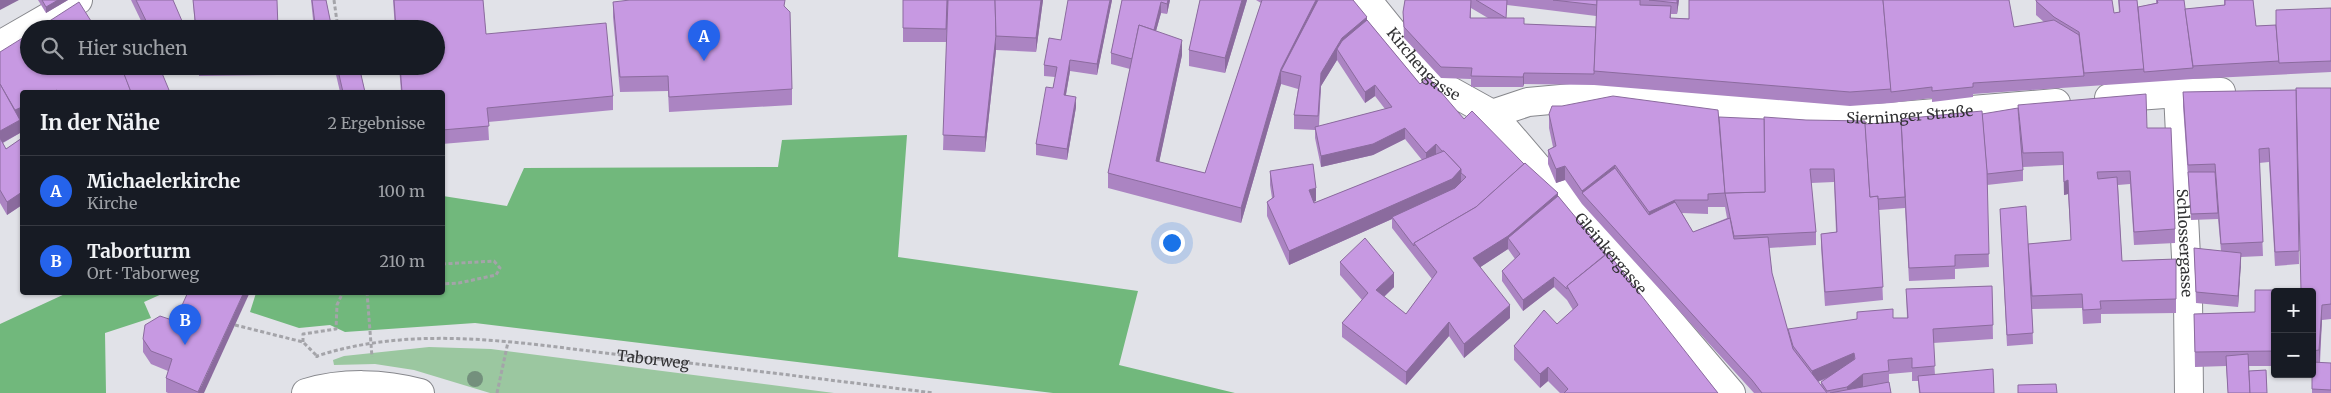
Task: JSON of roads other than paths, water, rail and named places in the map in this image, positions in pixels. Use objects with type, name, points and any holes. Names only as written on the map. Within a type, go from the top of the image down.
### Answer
[{"type":"street","points":[[43,20],[78,0]]},
{"type":"street","name":"Kirchengasse","points":[[1367,0],[1422,68],[1438,84],[1492,114]]},
{"type":"street","points":[[0,45],[20,33]]},
{"type":"street","name":"Sierninger Straße","points":[[1492,114],[1528,102],[1594,96],[1819,116],[1876,118],[2178,93],[2245,92]]},
{"type":"street","name":"Schlossergasse","points":[[2178,93],[2188,298],[2189,393]]},
{"type":"street","name":"Gleinkergasse","points":[[1492,114],[1731,393]]},
{"type":"street","points":[[306,393],[349,386],[401,388],[420,393]]},
{"type":"place","name":"Michaelerkirche","points":[[704,61]]},
{"type":"place","name":"Taborturm","points":[[185,345]]}]
